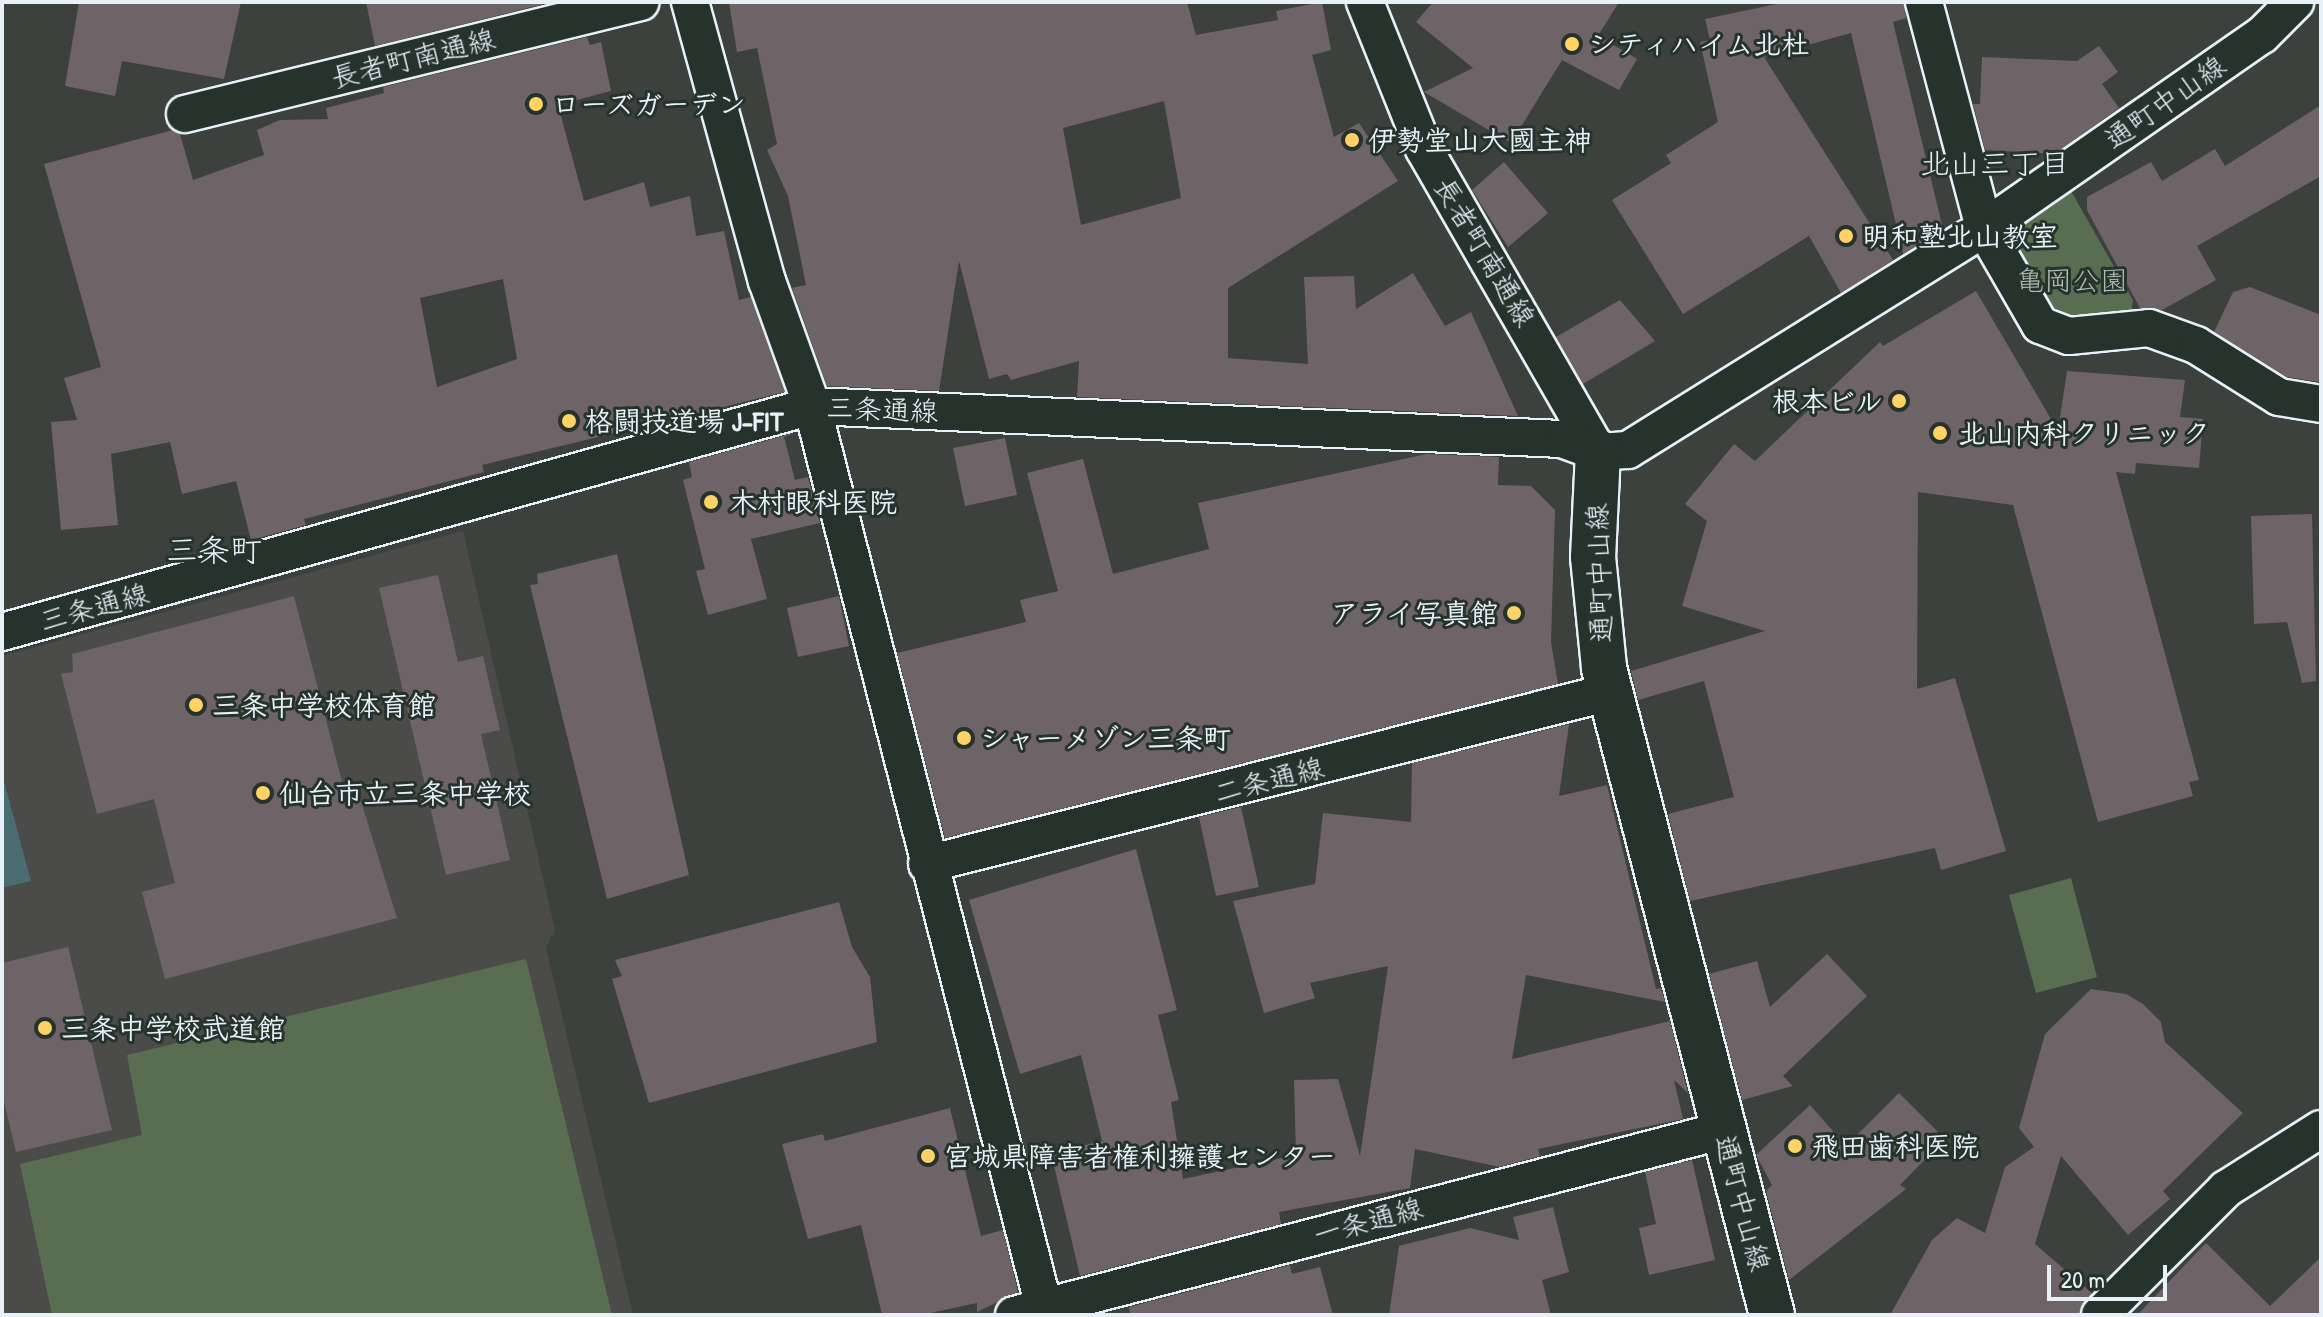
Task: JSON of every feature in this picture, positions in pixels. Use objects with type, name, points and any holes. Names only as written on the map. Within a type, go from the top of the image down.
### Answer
[{"type":"street","name":"長者町南通線","points":[[185,114],[640,2]]},
{"type":"street","points":[[690,2],[767,281],[812,406],[1035,1312]]},
{"type":"street","name":"長者町南通線","points":[[1365,2],[1424,149],[1598,452]]},
{"type":"street","points":[[1924,2],[1984,228],[2040,325],[2069,336],[2149,328],[2196,345],[2279,397],[2321,404]]},
{"type":"street","name":"通町中山線","points":[[1772,1315],[1610,692],[1593,557],[1598,452],[1628,450],[1984,228],[2262,35],[2295,2]]},
{"type":"street","name":"三条通線","points":[[2,632],[812,406],[1562,439],[1598,452]]},
{"type":"street","name":"二条通線","points":[[927,864],[1610,692]]},
{"type":"street","points":[[2100,1315],[2226,1189],[2321,1129]]},
{"type":"street","name":"一条通線","points":[[1035,1312],[1724,1130]]},
{"type":"shaded area","name":"仙台市立三条中学校","points":[[463,531],[555,930],[546,948],[633,1315],[2,1315],[2,656]]},
{"type":"green space","name":"亀岡公園","points":[[2071,191],[2133,300],[2130,320],[2046,318],[1997,230]]},
{"type":"green space","points":[[2071,878],[2097,977],[2036,993],[2009,895]]},
{"type":"green space","points":[[526,959],[612,1315],[52,1315],[20,1164],[142,1135],[127,1055]]},
{"type":"water","points":[[2,774],[31,881],[2,888]]},
{"type":"building","points":[[79,2],[241,2],[224,79],[122,61],[115,96],[65,86]]},
{"type":"building","points":[[366,2],[552,2],[375,46]]},
{"type":"building","points":[[729,2],[1187,2],[1196,35],[1278,20],[1276,11],[1322,2],[1331,50],[1312,55],[1334,137],[1359,123],[1398,181],[1228,288],[1228,358],[1308,364],[1304,277],[1354,276],[1356,309],[1413,273],[1445,326],[1471,312],[1518,416],[1077,397],[1079,361],[1011,380],[1007,374],[989,379],[959,261],[939,391],[827,386],[792,288],[806,285],[788,196],[767,150],[777,144],[757,48],[737,52]],"holes":[[[1164,101],[1181,198],[1081,225],[1063,128]]]},
{"type":"building","points":[[1433,2],[1619,2],[1598,36],[1637,59],[1619,90],[1562,60],[1511,143],[1424,92],[1473,68],[1416,22]]},
{"type":"building","points":[[1786,2],[1904,2],[1906,18],[1893,22],[1943,229],[1903,254],[1851,33],[1764,57],[1893,260],[1841,293],[1809,236],[1683,314],[1612,200],[1671,163],[1666,155],[1718,122],[1700,42],[1710,40],[1705,19]]},
{"type":"building","points":[[587,37],[590,45],[601,42],[611,91],[558,105],[584,201],[644,182],[650,207],[690,196],[696,236],[724,231],[739,300],[751,297],[785,392],[482,465],[484,472],[304,519],[306,525],[251,540],[236,481],[182,494],[170,442],[111,454],[118,525],[61,530],[51,422],[77,420],[64,378],[101,367],[44,164],[173,130],[180,134],[193,180],[264,155],[257,130],[280,120],[328,119],[326,108],[384,93],[383,87]],"holes":[[[503,279],[517,359],[437,387],[420,298]]]},
{"type":"building","points":[[2099,46],[2118,72],[2102,84],[2119,108],[2054,154],[1985,150],[1973,104],[1980,104],[1982,57],[2077,61]]},
{"type":"building","points":[[2321,105],[2321,176],[2197,246],[2216,280],[2162,310],[2140,308],[2087,210],[2087,197],[2151,162],[2162,181],[2215,149],[2225,166]]},
{"type":"building","points":[[1504,162],[1548,213],[1508,247],[1472,190]]},
{"type":"building","points":[[2250,287],[2321,315],[2319,382],[2287,377],[2214,332],[2233,292]]},
{"type":"building","points":[[1976,291],[2058,431],[2067,371],[2185,380],[2180,417],[2203,419],[2199,468],[2136,463],[2135,474],[2116,472],[2199,780],[2189,782],[2193,796],[2098,822],[2013,505],[1918,492],[1917,689],[1955,678],[2006,851],[1941,870],[1935,848],[1690,901],[1668,814],[1734,797],[1704,681],[1638,700],[1631,671],[1765,631],[1682,606],[1707,521],[1685,504],[1734,444],[1755,461],[1880,342],[1883,346]]},
{"type":"building","points":[[1620,300],[1655,341],[1583,384],[1556,337]]},
{"type":"building","points":[[797,432],[784,437],[795,480],[808,477],[820,523],[751,539],[767,599],[708,615],[696,571],[705,569],[683,480],[692,477],[689,462]]},
{"type":"building","points":[[1005,438],[1017,495],[965,506],[953,448]]},
{"type":"building","points":[[1427,454],[1499,457],[1498,485],[1531,486],[1555,510],[1551,642],[1558,684],[945,838],[897,653],[1026,622],[1020,600],[1058,591],[1027,473],[1083,459],[1113,574],[1209,549],[1198,503]]},
{"type":"building","points":[[2312,514],[2316,681],[2302,683],[2287,622],[2254,624],[2251,516]]},
{"type":"building","points":[[617,554],[689,875],[607,899],[530,585],[538,584],[537,574]]},
{"type":"building","points":[[438,575],[458,662],[483,656],[500,730],[481,734],[510,860],[446,875],[379,588]]},
{"type":"building","points":[[294,596],[347,801],[360,798],[397,918],[165,979],[142,892],[175,883],[154,799],[97,814],[61,674],[73,672],[72,654]]},
{"type":"building","points":[[839,596],[849,646],[798,657],[787,608]]},
{"type":"building","points":[[1569,724],[1559,796],[1607,785],[1656,989],[1661,988],[1665,1002],[1526,975],[1512,1059],[1670,1021],[1688,1093],[1674,1080],[1683,1119],[1538,1149],[1540,1156],[1500,1167],[1415,1149],[1410,1188],[1279,1212],[1281,1224],[1080,1276],[1051,1153],[1102,1141],[1081,1055],[1020,1074],[969,900],[1136,849],[1177,1010],[1158,1015],[1179,1100],[1171,1102],[1183,1179],[1296,1155],[1294,1080],[1338,1079],[1360,1156],[1388,966],[1310,983],[1315,998],[1264,1013],[1233,901],[1315,884],[1323,813],[1411,822],[1412,763]]},
{"type":"building","points":[[1241,807],[1259,887],[1216,896],[1199,817]]},
{"type":"building","points":[[839,902],[852,947],[870,977],[877,1042],[649,1103],[612,979],[622,976],[615,960]]},
{"type":"building","name":"三条中学校武道館","points":[[68,947],[112,1130],[16,1152],[2,1093],[2,963]]},
{"type":"building","points":[[1827,954],[1867,996],[1783,1076],[1793,1086],[1742,1100],[1709,974],[1757,961],[1770,1007]]},
{"type":"building","points":[[2091,989],[2126,994],[2143,1004],[2161,1022],[2165,1042],[2243,1113],[2163,1191],[2170,1199],[2128,1235],[2061,1156],[2035,1244],[2092,1293],[2080,1315],[1890,1315],[1932,1240],[1957,1218],[1985,1233],[2005,1167],[2034,1147],[2019,1128],[2045,1034]]},
{"type":"building","points":[[1899,1093],[1945,1139],[1900,1185],[1906,1189],[1789,1280],[1766,1191],[1772,1185],[1756,1155],[1810,1105],[1846,1146]]},
{"type":"building","points":[[950,1108],[981,1236],[1003,1230],[1018,1292],[977,1312],[977,1303],[921,1315],[882,1315],[861,1225],[808,1239],[782,1144],[823,1134],[825,1141]]},
{"type":"building","points":[[1692,1160],[1715,1260],[1649,1275],[1639,1228],[1656,1224],[1645,1172]]},
{"type":"building","points":[[1553,1207],[1569,1272],[1542,1280],[1551,1315],[1389,1315],[1399,1246],[1470,1228],[1519,1240],[1513,1217]]},
{"type":"building","points":[[2206,1243],[2270,1306],[2321,1257],[2321,1315],[2137,1315]]},
{"type":"building","points":[[1290,1265],[1292,1274],[1320,1267],[1333,1315],[1130,1315],[1129,1307]]},
{"type":"place","name":"シティハイム北杜","points":[[1572,44]]},
{"type":"place","name":"ローズガーデン","points":[[536,104]]},
{"type":"place","name":"伊勢堂山大國主神","points":[[1352,140]]},
{"type":"place","name":"明和塾北山教室","points":[[1846,236]]},
{"type":"place","name":"根本ビル","points":[[1899,401]]},
{"type":"place","name":"格闘技道場 J-FIT","points":[[569,421]]},
{"type":"place","name":"北山内科クリニック","points":[[1940,433]]},
{"type":"place","name":"木村眼科医院","points":[[711,502]]},
{"type":"place","name":"アライ写真館","points":[[1514,613]]},
{"type":"place","name":"三条中学校体育館","points":[[196,705]]},
{"type":"place","name":"シャーメゾン三条町","points":[[964,738]]},
{"type":"place","name":"仙台市立三条中学校","points":[[263,793]]},
{"type":"place","name":"三条中学校武道館","points":[[45,1028]]},
{"type":"place","name":"飛田歯科医院","points":[[1795,1146]]},
{"type":"place","name":"宮城県障害者権利擁護センター","points":[[928,1156]]},
{"type":"district","name":"北山三丁目","points":[[1995,163]]},
{"type":"district","name":"三条町","points":[[214,550]]}]
